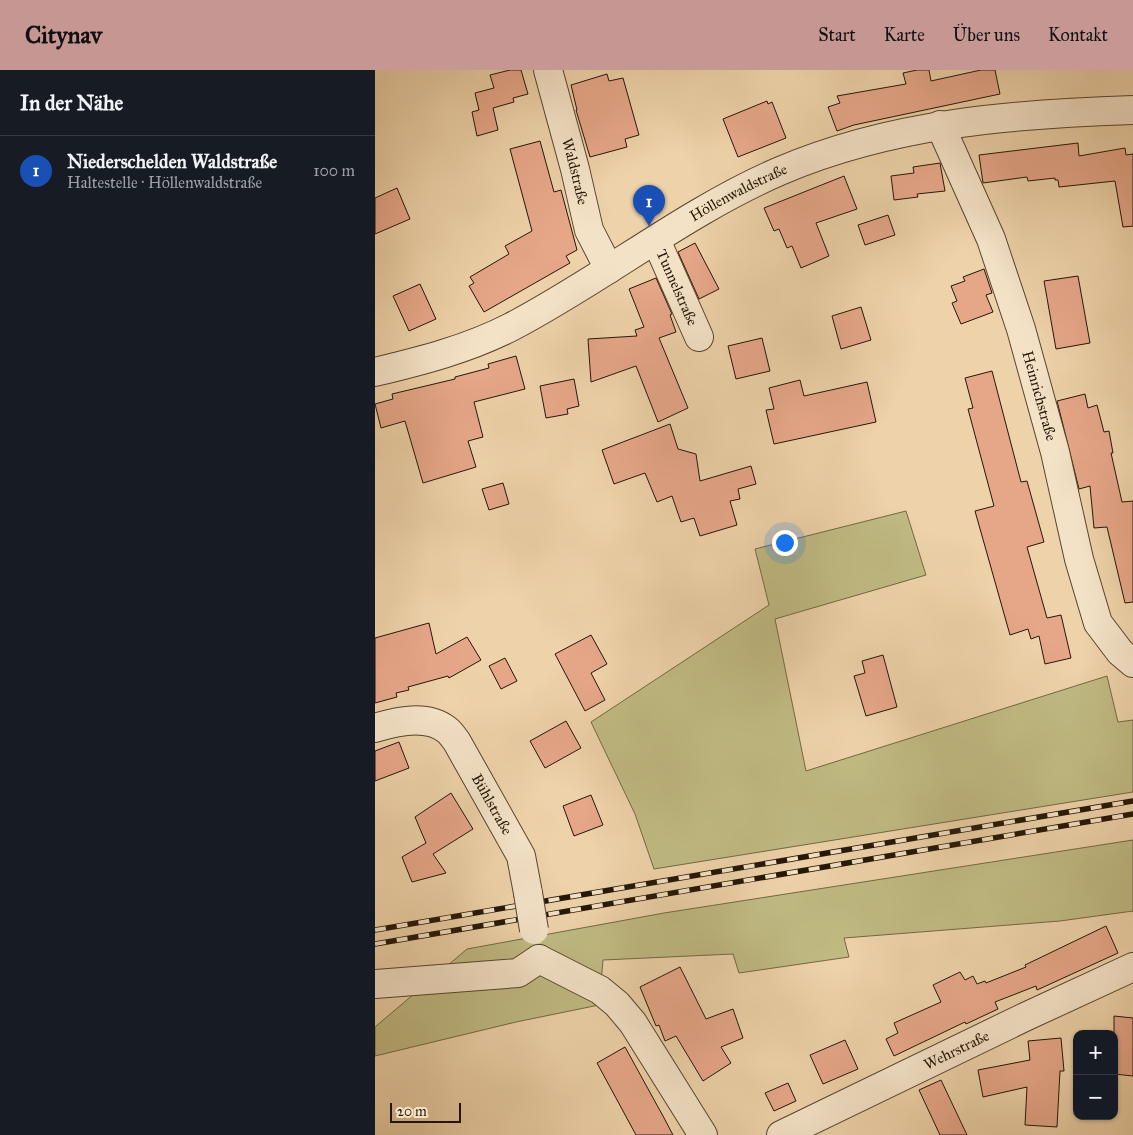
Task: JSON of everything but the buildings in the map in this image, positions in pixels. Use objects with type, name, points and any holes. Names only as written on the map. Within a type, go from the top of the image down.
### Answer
[{"type":"street","name":"Waldstraße","points":[[548,70],[575,169],[589,230],[609,269]]},
{"type":"street","name":"Höllenwaldstraße","points":[[375,372],[434,357],[474,343],[510,327],[723,199],[780,171],[839,148],[889,135],[940,125],[1013,117],[1133,110]]},
{"type":"street","name":"Heinrichstraße","points":[[940,125],[991,239],[1021,329],[1055,452],[1066,509],[1079,559],[1098,623],[1119,652],[1133,663]]},
{"type":"street","name":"Tunnelstraße","points":[[656,240],[699,337]]},
{"type":"street","name":"Bühlstraße","points":[[375,728],[414,720],[426,721],[447,730],[457,742],[521,856],[539,959]]},
{"type":"street","points":[[375,984],[518,973],[539,959],[600,990],[617,1004],[633,1023],[703,1135]]},
{"type":"street","name":"Wehrstraße","points":[[781,1135],[1133,967]]},
{"type":"shaded area","points":[[906,511],[926,575],[775,619],[806,771],[1107,676],[1118,722],[1133,720],[1133,792],[654,869],[635,814],[591,722],[769,605],[755,549]]},
{"type":"shaded area","points":[[1133,840],[1133,911],[1060,921],[844,938],[849,957],[739,973],[733,954],[603,960],[599,1005],[516,1022],[375,1056],[375,1027],[467,949],[664,913]]},
{"type":"railway","points":[[375,930],[1133,801]]},
{"type":"railway","points":[[375,944],[1133,814]]},
{"type":"place","name":"Niederschelden Waldstraße","points":[[649,226]]}]
